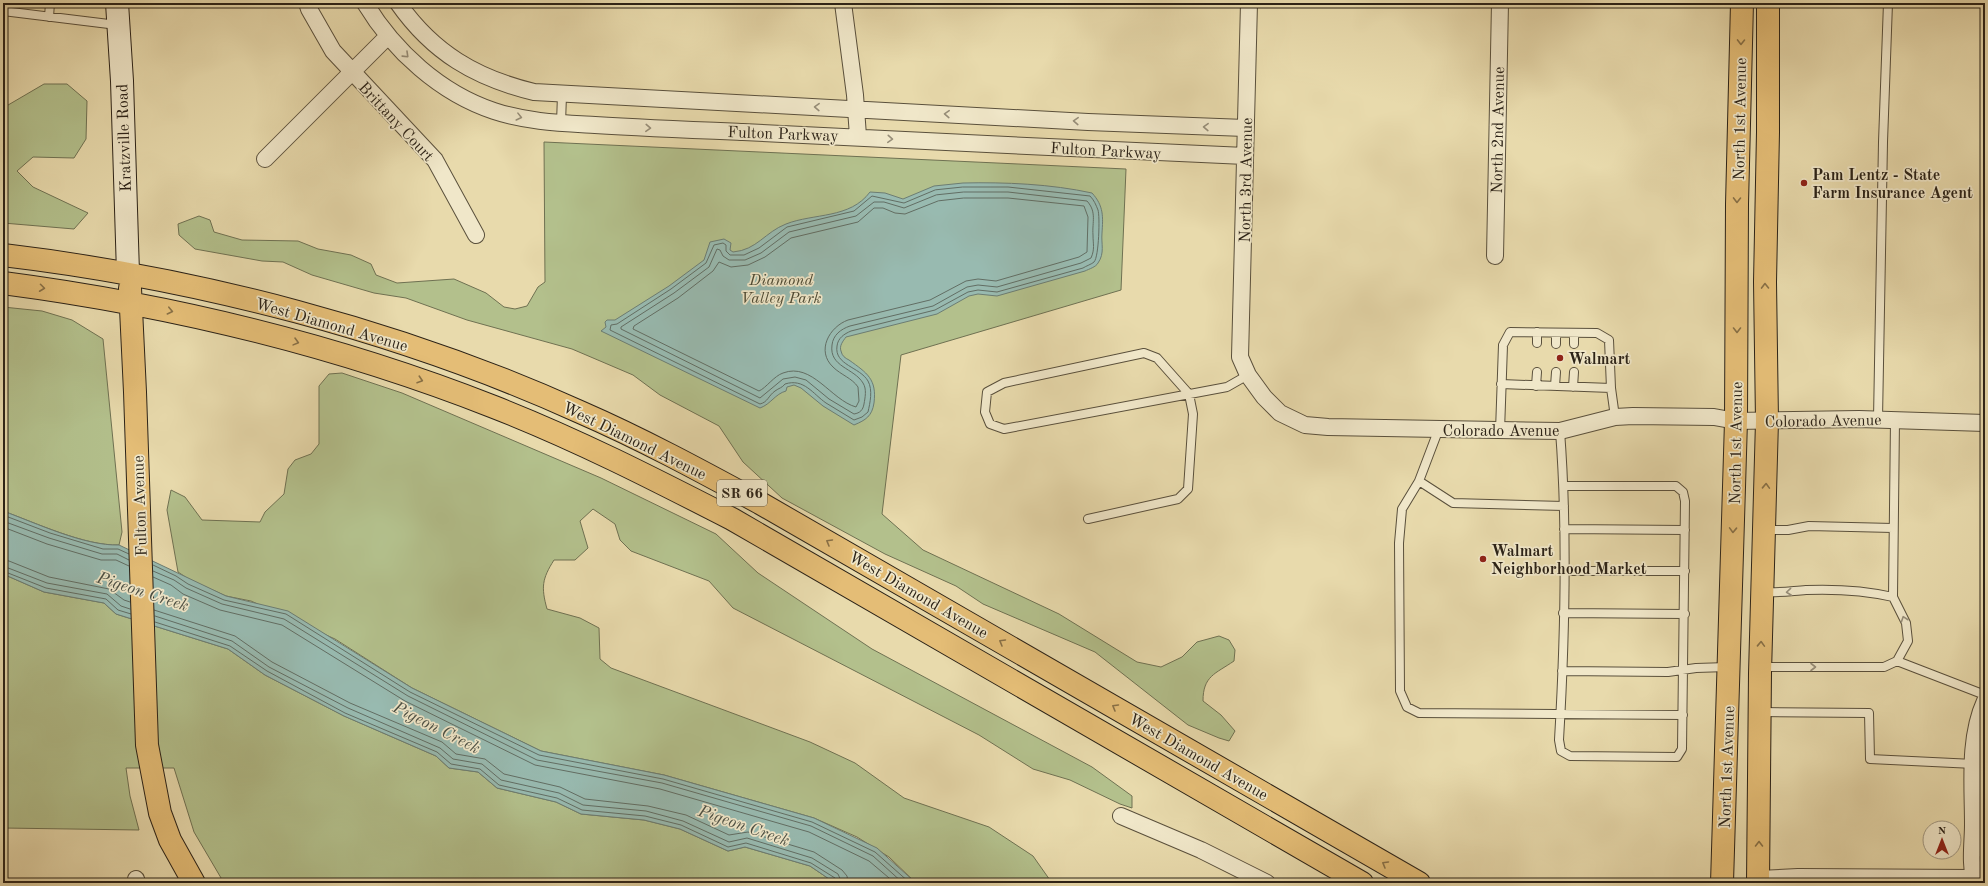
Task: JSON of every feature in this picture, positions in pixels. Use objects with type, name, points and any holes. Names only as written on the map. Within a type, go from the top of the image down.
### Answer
[{"type":"main road","name":"Kratzville Road","points":[[117,3],[128,273]]},
{"type":"main road","name":"North 1st Avenue","points":[[1722,883],[1736,422],[1737,204],[1742,3]]},
{"type":"main road","name":"North 1st Avenue","points":[[1758,881],[1760,667],[1767,421],[1765,282],[1768,3]]},
{"type":"main road","name":"West Diamond Avenue","points":[[3,255],[128,273],[266,304],[372,334],[468,367],[586,414],[660,449],[760,502],[1419,883]]},
{"type":"main road","name":"Fulton Avenue","points":[[128,273],[147,745],[160,813],[170,840],[194,883]]},
{"type":"main road","name":"West Diamond Avenue","points":[[3,283],[130,302],[247,328],[334,352],[426,382],[494,407],[560,434],[639,471],[732,519],[1362,883]]},
{"type":"street","name":"Brittany Court","points":[[308,3],[309,9],[333,51],[350,72],[435,160],[476,236]]},
{"type":"street","name":"Fulton Parkway","points":[[365,3],[388,36],[406,56],[428,75],[448,89],[473,103],[494,111],[529,120],[858,136],[1079,149],[1244,156]]},
{"type":"street","name":"Fulton Parkway","points":[[398,3],[426,36],[463,65],[503,84],[534,92],[562,95],[856,108],[1088,122],[1245,128]]},
{"type":"street","points":[[843,3],[858,136]]},
{"type":"street","name":"North 3rd Avenue","points":[[1240,357],[1249,3]]},
{"type":"street","name":"North 2nd Avenue","points":[[1495,256],[1500,3]]},
{"type":"street","points":[[265,158],[350,72],[388,36]]},
{"type":"street","name":"Colorado Avenue","points":[[1240,357],[1248,375],[1264,397],[1280,413],[1305,425],[1438,431],[1560,432],[1615,417],[1633,416],[1714,417],[1736,422],[1895,420],[1985,423]]},
{"type":"street","points":[[1758,881],[1975,881],[1979,852],[1974,764],[1978,725],[1985,701]]},
{"type":"street","points":[[1121,816],[1201,850],[1267,883]]},
{"type":"lane","points":[[49,17],[50,3]]},
{"type":"lane","points":[[1878,420],[1883,150],[1888,3]]},
{"type":"lane","points":[[3,11],[118,26]]},
{"type":"lane","points":[[561,122],[562,95]]},
{"type":"lane","points":[[1500,432],[1503,345],[1510,332],[1597,333],[1609,340],[1610,388],[1615,417]]},
{"type":"lane","points":[[1537,332],[1537,343]]},
{"type":"lane","points":[[1556,333],[1556,344]]},
{"type":"lane","points":[[1574,333],[1574,344]]},
{"type":"lane","points":[[1088,519],[1178,499],[1188,489],[1192,414],[1189,394],[1157,358],[1144,353],[1004,383],[987,392],[985,412],[990,424],[1004,429],[1189,394],[1227,387],[1248,375]]},
{"type":"lane","points":[[1536,372],[1536,386]]},
{"type":"lane","points":[[1555,386],[1556,372]]},
{"type":"lane","points":[[1573,387],[1574,372]]},
{"type":"lane","points":[[1501,384],[1610,388]]},
{"type":"lane","points":[[1760,667],[1884,667],[1898,661],[1908,640],[1906,623],[1893,597],[1895,420]]},
{"type":"lane","points":[[1438,431],[1419,481],[1402,509],[1399,543],[1400,691],[1407,707],[1419,713],[1682,715]]},
{"type":"lane","points":[[1560,432],[1564,486],[1562,671],[1559,740],[1561,751],[1570,756],[1677,757],[1682,749],[1684,671],[1685,530],[1683,492],[1676,486],[1564,486]]},
{"type":"lane","points":[[1419,481],[1453,503],[1564,506]]},
{"type":"lane","points":[[1764,530],[1788,530],[1809,526],[1893,528]]},
{"type":"lane","points":[[1564,529],[1685,530]]},
{"type":"lane","points":[[1563,571],[1685,571]]},
{"type":"lane","points":[[1762,592],[1778,593],[1808,590],[1876,593],[1893,597]]},
{"type":"lane","points":[[1563,613],[1684,614]]},
{"type":"lane","points":[[1898,661],[1985,695]]},
{"type":"lane","points":[[1562,671],[1684,671],[1696,668],[1729,667]]},
{"type":"lane","points":[[1760,712],[1869,713],[1870,759],[1974,764]]},
{"type":"green space","points":[[44,84],[67,84],[87,101],[86,139],[74,158],[33,157],[17,171],[33,187],[88,213],[74,229],[3,223],[3,108]]},
{"type":"green space","name":"Diamond Valley Park","points":[[544,142],[1126,169],[1121,290],[901,355],[882,514],[923,550],[1059,614],[1137,662],[1161,667],[1182,657],[1197,642],[1219,636],[1229,640],[1235,650],[1234,661],[1211,676],[1205,686],[1203,701],[1221,715],[1235,731],[1229,741],[1188,725],[1095,652],[983,604],[956,586],[885,554],[782,498],[743,462],[719,426],[660,395],[633,375],[572,349],[467,320],[406,298],[374,293],[312,275],[283,262],[262,261],[195,249],[179,235],[178,224],[199,216],[210,220],[214,232],[242,240],[298,241],[318,249],[351,255],[371,264],[376,275],[397,283],[454,279],[486,293],[504,307],[515,309],[527,306],[538,287],[545,282]]},
{"type":"green space","points":[[3,307],[42,311],[72,320],[103,339],[122,532],[119,545],[91,542],[76,538],[3,511]]},
{"type":"green space","points":[[342,373],[402,393],[601,478],[716,534],[758,573],[872,649],[1092,767],[1132,796],[1132,808],[1120,804],[1070,780],[1033,769],[979,735],[733,608],[709,581],[631,551],[620,540],[615,524],[593,509],[580,521],[588,548],[575,560],[554,560],[545,578],[543,589],[547,609],[580,618],[599,628],[600,659],[611,668],[810,742],[855,763],[904,798],[989,827],[1033,856],[1052,883],[916,883],[889,857],[857,837],[814,818],[664,775],[541,751],[412,688],[335,639],[251,601],[226,596],[190,580],[178,572],[167,510],[171,490],[185,497],[202,520],[260,522],[265,512],[284,494],[288,469],[295,460],[311,454],[319,444],[319,386],[329,374]]},
{"type":"green space","points":[[3,574],[44,592],[104,603],[116,614],[228,649],[265,675],[344,716],[436,756],[449,768],[478,772],[497,788],[556,802],[581,814],[644,820],[680,829],[728,851],[745,847],[810,866],[835,883],[224,883],[194,832],[174,768],[126,768],[130,796],[139,830],[3,828]]},
{"type":"water","points":[[963,183],[1028,184],[1092,193],[1099,202],[1102,212],[1102,248],[1100,259],[1096,266],[1085,271],[997,296],[978,294],[969,296],[937,314],[846,337],[841,345],[842,354],[845,358],[866,373],[872,382],[875,395],[870,414],[865,419],[854,425],[823,406],[801,388],[794,385],[787,387],[786,391],[782,392],[760,408],[601,331],[606,327],[605,322],[607,320],[615,320],[669,286],[704,260],[710,242],[724,239],[731,243],[730,250],[733,252],[741,251],[755,244],[772,231],[786,224],[831,214],[852,207],[862,201],[870,192],[885,193],[903,199],[934,186]]},
{"type":"water","name":"Pigeon Creek","points":[[3,511],[76,538],[91,542],[119,545],[226,596],[288,611],[412,688],[541,751],[664,775],[814,818],[877,848],[916,883],[835,883],[810,866],[745,847],[728,851],[680,829],[644,820],[581,814],[556,802],[497,788],[478,772],[449,768],[436,756],[344,716],[265,675],[228,649],[116,614],[104,603],[44,592],[3,574]]},
{"type":"place","name":"Pam Lentz - State Farm Insurance Agent","points":[[1804,183]]},
{"type":"place","name":"Walmart","points":[[1560,358]]},
{"type":"place","name":"Walmart Neighborhood Market","points":[[1483,559]]}]
